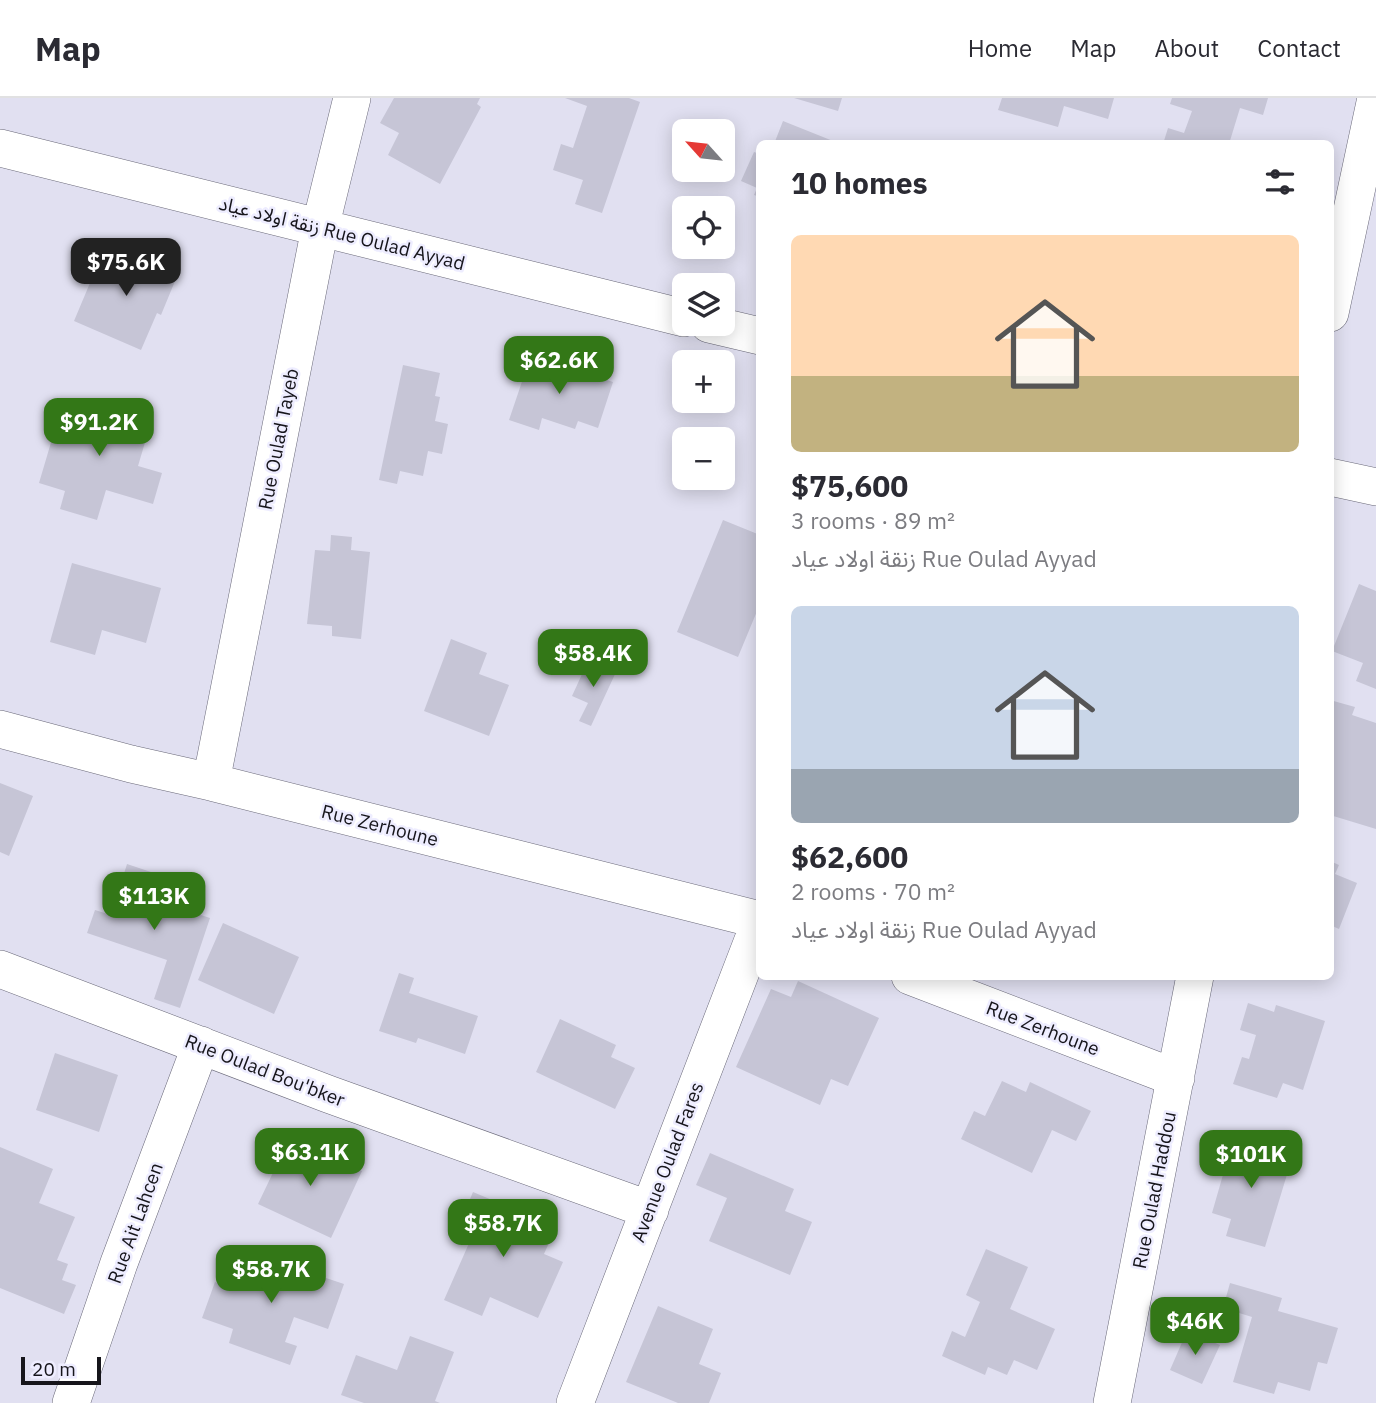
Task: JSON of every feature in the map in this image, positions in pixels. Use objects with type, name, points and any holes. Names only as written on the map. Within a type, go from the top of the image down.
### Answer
[{"type":"street","name":"Rue Oulad Tayeb","points":[[211,782],[320,228],[352,98]]},
{"type":"street","points":[[1334,294],[1376,98]]},
{"type":"street","name":"زنقة اولاد عياد Rue Oulad Ayyad","points":[[0,148],[672,315]]},
{"type":"street","points":[[735,330],[756,335]]},
{"type":"street","points":[[1334,478],[1376,487]]},
{"type":"street","name":"Rue Zerhoune","points":[[0,729],[756,920]]},
{"type":"street","name":"Avenue Oulad Fares","points":[[575,1403],[756,932]]},
{"type":"street","name":"Rue Oulad Bou'bker","points":[[0,969],[328,1094],[650,1210]]},
{"type":"street","name":"Rue Zerhoune","points":[[921,980],[1177,1078]]},
{"type":"street","name":"Rue Oulad Haddou","points":[[1112,1403],[1194,980]]},
{"type":"street","name":"Rue Ait Lahcen","points":[[71,1403],[201,1045]]},
{"type":"building","points":[[394,98],[480,98],[477,104],[481,107],[440,184],[388,155],[399,133],[380,123]]},
{"type":"building","points":[[565,98],[629,98],[640,102],[602,213],[575,204],[583,180],[553,170],[561,144],[573,148],[587,106]]},
{"type":"building","points":[[794,98],[842,98],[838,111]]},
{"type":"building","points":[[1002,98],[1114,98],[1108,119],[1064,106],[1058,127],[998,110]]},
{"type":"building","points":[[1172,98],[1268,98],[1263,115],[1240,108],[1230,140],[1164,140],[1168,128],[1184,133],[1192,111],[1170,104]]},
{"type":"building","points":[[783,121],[830,140],[776,140]]},
{"type":"building","points":[[754,152],[756,153],[756,188],[741,181]]},
{"type":"building","points":[[103,252],[145,270],[150,256],[180,269],[161,315],[157,313],[141,350],[74,321]]},
{"type":"building","points":[[531,355],[613,382],[598,428],[578,421],[575,429],[542,418],[539,430],[509,420]]},
{"type":"building","points":[[403,365],[440,373],[435,396],[440,397],[435,421],[448,424],[442,454],[428,451],[423,476],[400,471],[397,484],[379,480]]},
{"type":"building","points":[[106,399],[144,410],[139,426],[149,429],[138,466],[162,473],[153,504],[106,490],[97,520],[60,509],[65,491],[39,483],[63,402],[102,413]]},
{"type":"building","points":[[723,520],[756,533],[756,614],[738,657],[677,632]]},
{"type":"building","points":[[331,535],[352,537],[351,550],[370,552],[361,639],[332,636],[332,626],[307,624],[315,550],[330,551]]},
{"type":"building","points":[[72,563],[161,588],[146,643],[102,630],[95,655],[50,642]]},
{"type":"building","points":[[1359,584],[1376,591],[1376,689],[1356,681],[1363,663],[1334,652]]},
{"type":"building","points":[[451,639],[487,653],[479,674],[509,685],[489,736],[424,711]]},
{"type":"building","points":[[589,659],[616,672],[591,726],[579,721],[588,703],[572,696]]},
{"type":"building","points":[[1334,701],[1355,707],[1352,715],[1376,723],[1376,829],[1334,816]]},
{"type":"building","points":[[0,783],[33,796],[9,856],[0,852]]},
{"type":"building","points":[[1334,863],[1339,865],[1335,874],[1357,883],[1339,929],[1334,927]]},
{"type":"building","points":[[127,864],[154,873],[146,897],[210,918],[180,1008],[154,999],[167,960],[87,933],[95,910],[111,915]]},
{"type":"building","points":[[223,923],[299,957],[274,1014],[198,980]]},
{"type":"building","points":[[399,973],[414,978],[409,993],[478,1016],[465,1054],[418,1038],[416,1043],[379,1031]]},
{"type":"building","points":[[798,981],[879,1018],[848,1086],[831,1079],[820,1105],[736,1067],[771,989],[791,997]]},
{"type":"building","points":[[1248,1003],[1274,1012],[1276,1005],[1325,1021],[1303,1090],[1283,1083],[1277,1098],[1233,1084],[1242,1057],[1249,1059],[1256,1035],[1240,1030]]},
{"type":"building","points":[[560,1019],[616,1045],[611,1057],[635,1068],[615,1109],[536,1072]]},
{"type":"building","points":[[55,1053],[118,1075],[99,1132],[36,1110]]},
{"type":"building","points":[[1002,1081],[1026,1092],[1030,1082],[1091,1111],[1076,1141],[1052,1130],[1032,1173],[961,1139],[974,1111],[985,1116]]},
{"type":"building","points":[[1235,1133],[1258,1140],[1256,1147],[1292,1158],[1265,1247],[1226,1236],[1231,1219],[1212,1213]]},
{"type":"building","points":[[290,1137],[362,1171],[331,1238],[258,1204]]},
{"type":"building","points":[[0,1147],[53,1169],[39,1203],[75,1217],[57,1260],[68,1264],[62,1280],[76,1285],[64,1314],[0,1288]]},
{"type":"building","points":[[710,1153],[794,1189],[785,1211],[812,1222],[790,1275],[709,1241],[727,1198],[696,1185]]},
{"type":"building","points":[[473,1192],[556,1227],[544,1254],[563,1262],[538,1318],[490,1297],[482,1316],[444,1300],[470,1241],[455,1234]]},
{"type":"building","points":[[986,1249],[1028,1267],[1010,1309],[1055,1329],[1037,1370],[1014,1360],[1007,1375],[988,1367],[985,1375],[942,1356],[952,1331],[965,1337],[980,1302],[966,1295]]},
{"type":"building","points":[[245,1251],[344,1284],[328,1329],[294,1317],[285,1342],[297,1346],[290,1365],[229,1343],[233,1329],[202,1318],[215,1282],[233,1288]]},
{"type":"building","points":[[1230,1283],[1282,1298],[1278,1311],[1338,1328],[1327,1364],[1318,1362],[1310,1391],[1278,1382],[1274,1394],[1233,1382],[1252,1317],[1223,1308]]},
{"type":"building","points":[[658,1306],[713,1329],[699,1364],[721,1373],[709,1403],[678,1403],[626,1382]]},
{"type":"building","points":[[1187,1331],[1220,1345],[1202,1384],[1170,1370]]},
{"type":"building","points":[[410,1336],[454,1352],[435,1401],[440,1403],[364,1403],[341,1395],[356,1355],[397,1370]]}]
